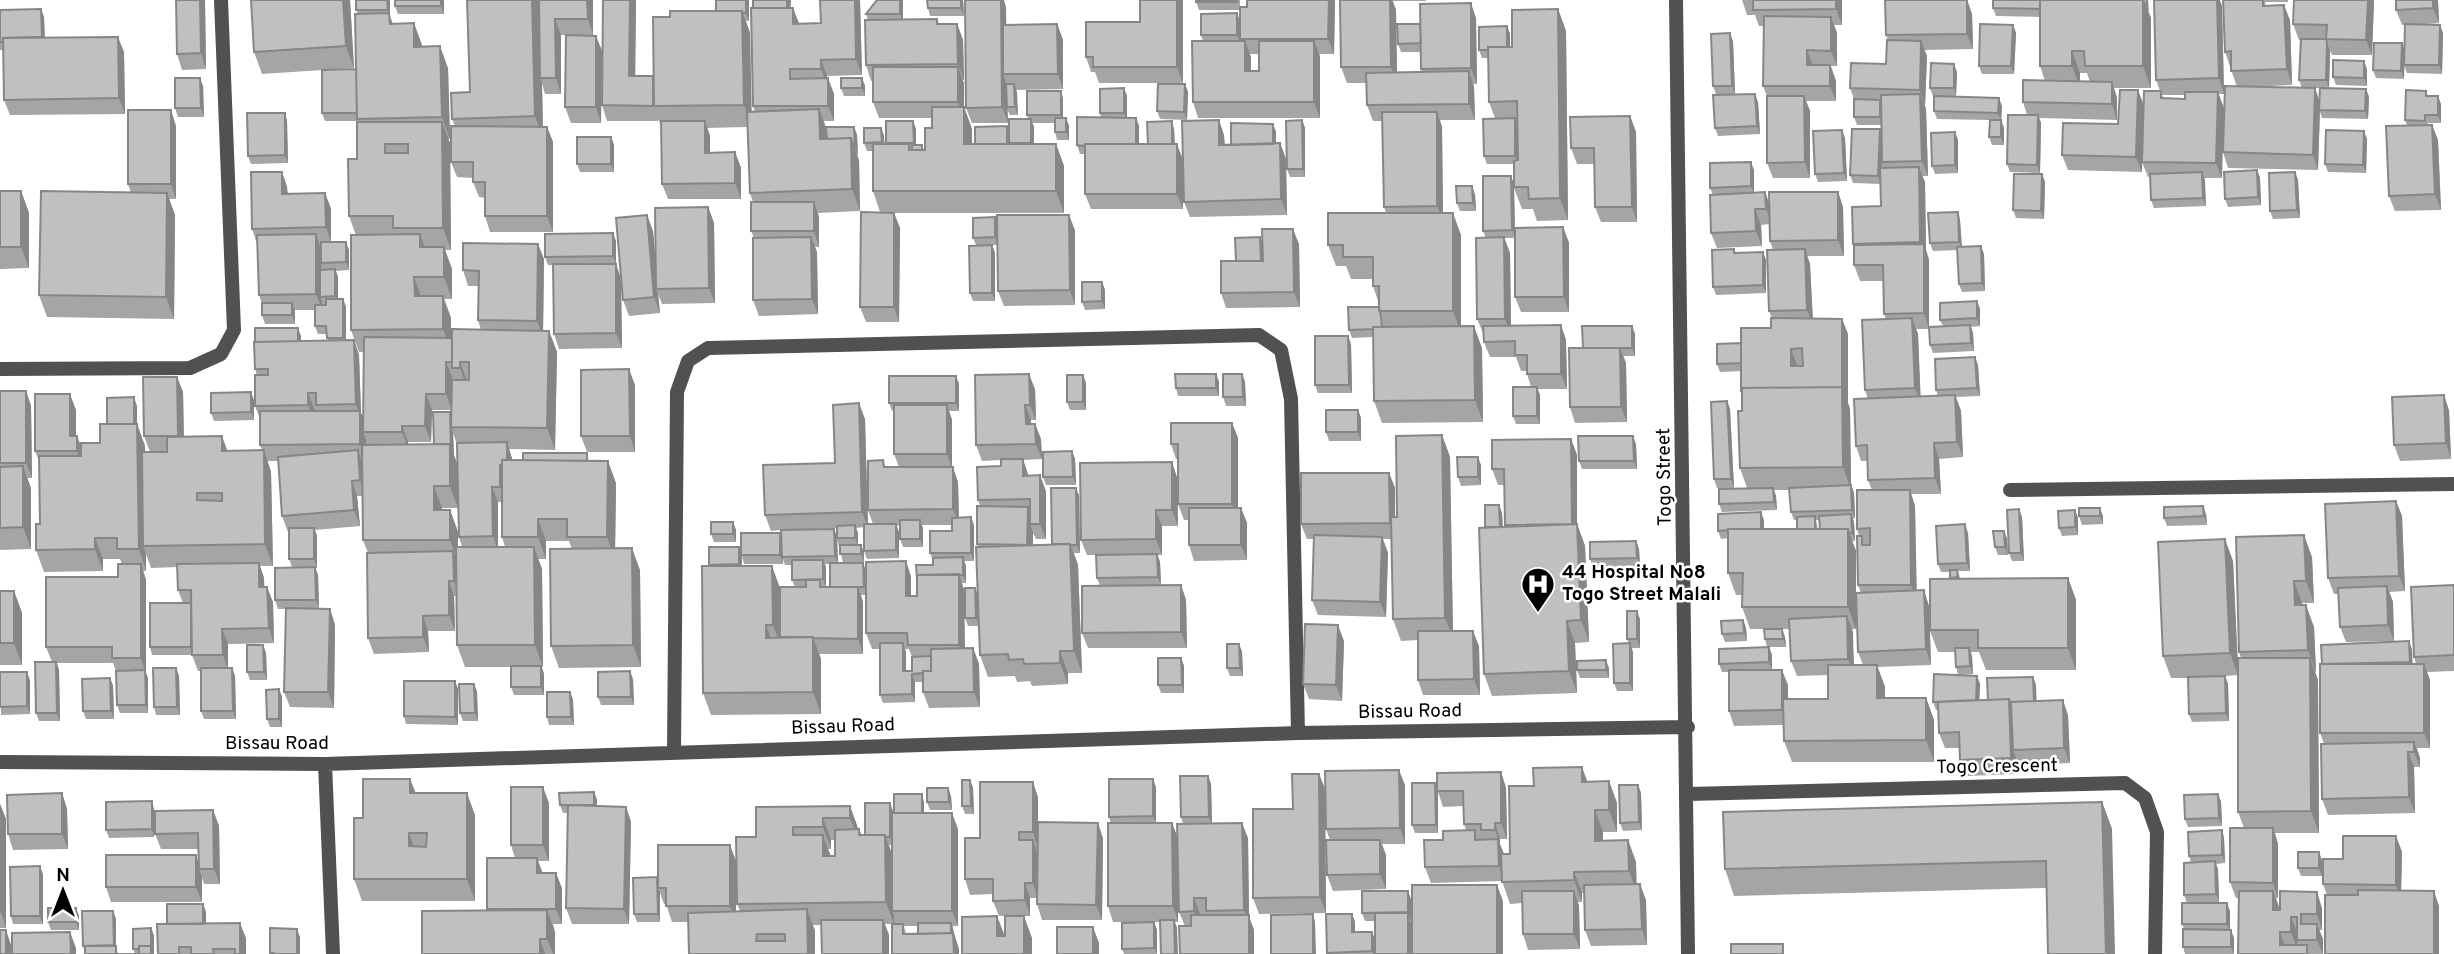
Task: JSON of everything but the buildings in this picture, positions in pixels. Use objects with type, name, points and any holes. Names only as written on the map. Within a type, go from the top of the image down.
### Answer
[{"type":"street","points":[[0,369],[190,368],[221,355],[234,330],[221,0]]},
{"type":"street","name":"Togo Street","points":[[1676,0],[1688,727],[1688,954]]},
{"type":"street","points":[[674,751],[677,392],[688,360],[708,348],[1259,335],[1281,350],[1291,399],[1298,733]]},
{"type":"street","points":[[2010,490],[2454,484]]},
{"type":"street","name":"Bissau Road","points":[[0,762],[325,764],[1298,733],[1688,727]]},
{"type":"street","points":[[325,764],[333,954]]},
{"type":"street","name":"Togo Crescent","points":[[1688,794],[2125,783],[2145,798],[2157,832],[2155,954]]},
{"type":"place","name":"44 Hospital No8 Togo Street Malali","points":[[1538,614]]}]
